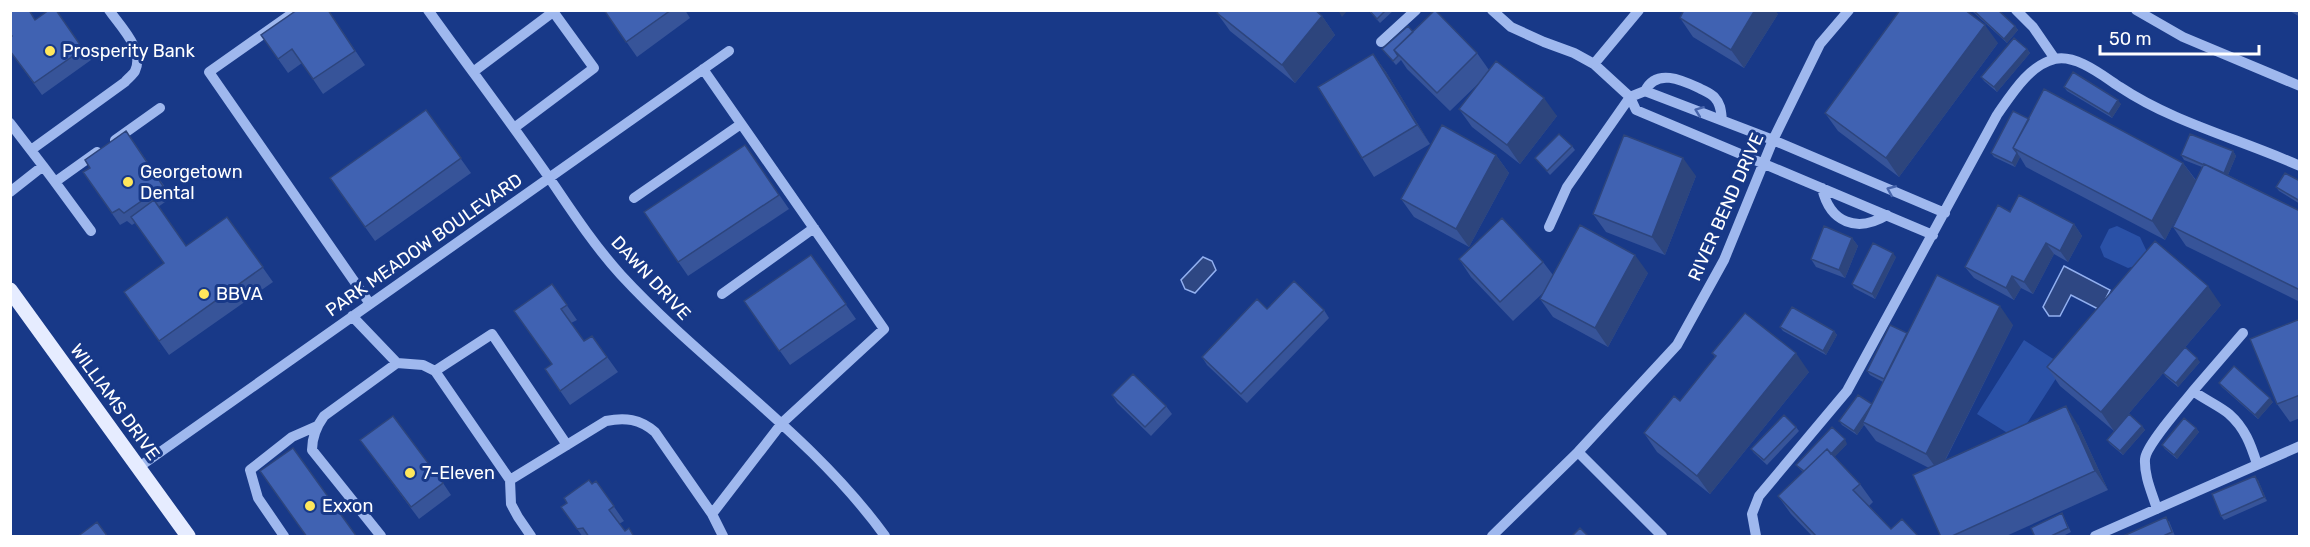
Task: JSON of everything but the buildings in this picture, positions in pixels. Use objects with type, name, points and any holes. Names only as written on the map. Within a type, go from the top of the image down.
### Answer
[{"type":"main road","name":"WILLIAMS DRIVE","points":[[10,290],[188,537]]},
{"type":"street","points":[[31,150],[125,82],[135,71],[136,55],[131,41],[109,10]]},
{"type":"street","points":[[297,10],[209,72],[370,304]]},
{"type":"street","points":[[430,14],[442,10]]},
{"type":"street","points":[[1381,42],[1416,10]]},
{"type":"street","points":[[1492,10],[1511,27],[1574,53],[1594,64],[1630,97],[1636,110],[1932,235]]},
{"type":"street","points":[[1594,64],[1639,10]]},
{"type":"street","name":"RIVER BEND DRIVE","points":[[1492,537],[1578,452],[1677,345],[1724,260],[1773,140],[1820,44],[1849,10]]},
{"type":"street","points":[[2016,10],[2033,27],[2055,59]]},
{"type":"street","points":[[2136,10],[2183,37],[2300,86]]},
{"type":"street","points":[[473,72],[553,11],[594,68],[514,128]]},
{"type":"street","name":"DAWN DRIVE","points":[[430,14],[549,177],[579,223],[633,287],[662,317],[782,423],[870,516],[885,537]]},
{"type":"street","name":"PARK MEADOW BOULEVARD","points":[[139,467],[729,51]]},
{"type":"street","points":[[1756,537],[1752,514],[1759,496],[1846,391],[1997,115],[2012,94],[2039,65],[2055,59],[2069,59],[2102,75],[2141,101],[2300,166]]},
{"type":"street","points":[[703,69],[884,329],[782,423],[712,514]]},
{"type":"street","points":[[1550,227],[1567,187],[1630,97],[1645,90],[1652,82],[1663,77],[1686,82],[1716,98],[1721,108],[1722,120]]},
{"type":"street","points":[[1645,90],[1773,140],[1945,213]]},
{"type":"street","points":[[55,182],[160,108]]},
{"type":"street","points":[[10,123],[91,231]]},
{"type":"street","points":[[634,198],[741,124]]},
{"type":"street","points":[[10,192],[43,166]]},
{"type":"street","points":[[1822,188],[1831,212],[1852,224],[1866,225],[1887,215]]},
{"type":"street","points":[[722,294],[814,228]]},
{"type":"street","points":[[352,316],[397,363]]},
{"type":"street","points":[[2157,509],[2145,470],[2145,456],[2193,391],[2243,333]]},
{"type":"street","points":[[435,371],[492,334],[567,445]]},
{"type":"street","points":[[381,537],[312,450],[317,426],[324,416],[397,363],[423,365],[435,371],[510,480],[511,504],[531,537]]},
{"type":"street","points":[[2193,391],[2229,414],[2249,438],[2257,464]]},
{"type":"street","points":[[510,480],[606,421],[631,419],[646,424],[655,432],[712,514],[723,537]]},
{"type":"street","points":[[284,537],[258,498],[250,470],[292,437],[317,426]]},
{"type":"street","points":[[2095,537],[2300,446]]},
{"type":"street","points":[[1578,452],[1662,537]]},
{"type":"shaded area","points":[[2117,226],[2140,237],[2148,254],[2142,264],[2128,268],[2104,257],[2100,247],[2109,229]]},
{"type":"shaded area","points":[[1203,257],[1212,261],[1216,270],[1195,293],[1185,289],[1181,280]]},
{"type":"shaded area","points":[[2064,266],[2110,290],[2100,310],[2071,295],[2060,316],[2049,316],[2043,307]]},
{"type":"shaded area","points":[[2024,340],[2064,366],[2017,439],[1977,414]]},
{"type":"place","name":"Prosperity Bank","points":[[50,51]]},
{"type":"place","name":"Georgetown Dental","points":[[128,182]]},
{"type":"place","name":"BBVA","points":[[204,294]]},
{"type":"place","name":"7-Eleven","points":[[410,473]]},
{"type":"place","name":"Exxon","points":[[310,506]]}]
